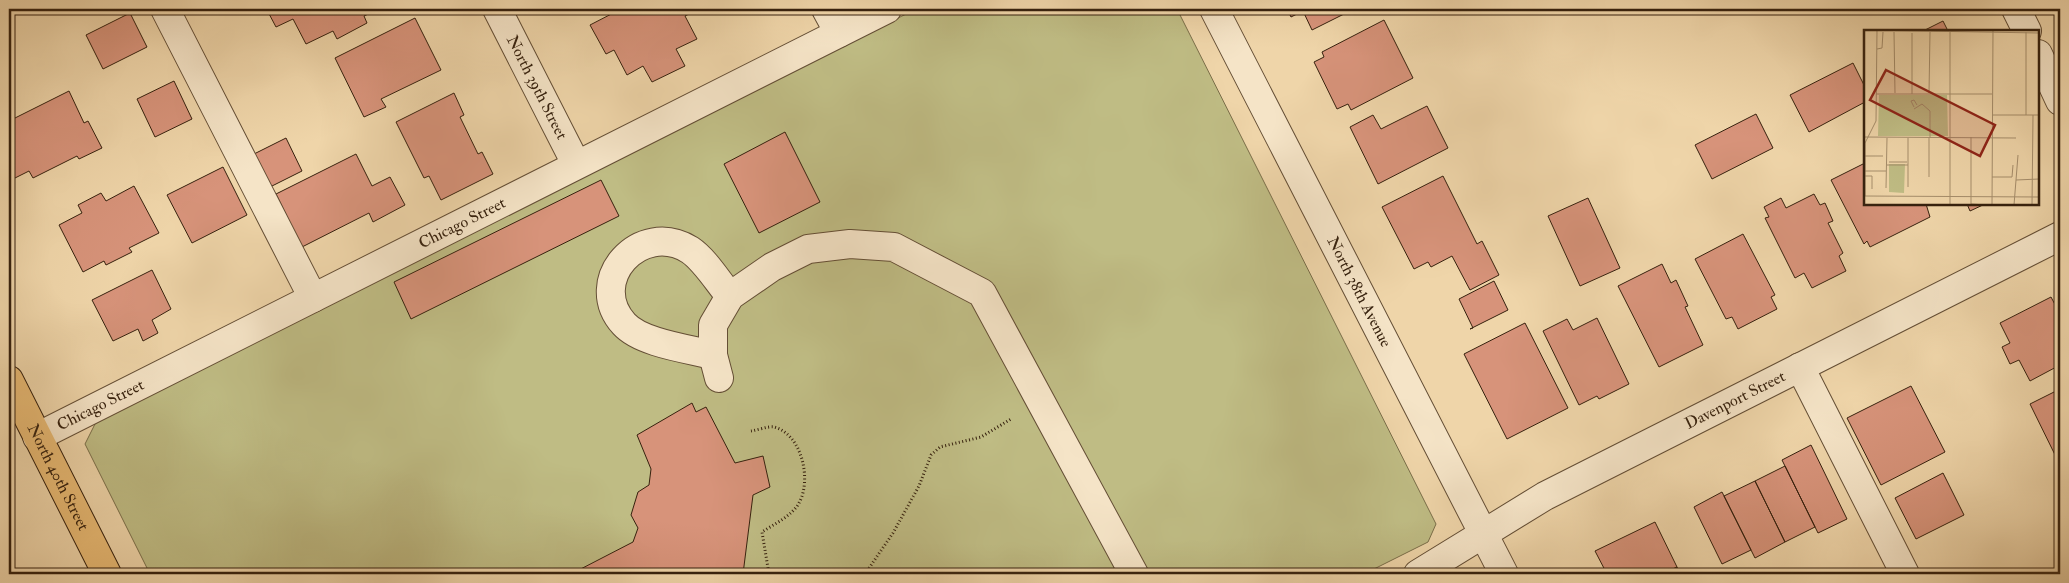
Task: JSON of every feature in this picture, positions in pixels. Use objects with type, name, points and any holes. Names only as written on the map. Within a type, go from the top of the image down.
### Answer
[{"type":"main road","name":"North 40th Street","points":[[9,380],[107,574]]},
{"type":"street","points":[[165,9],[313,298]]},
{"type":"street","name":"North 39th Street","points":[[497,9],[576,164]]},
{"type":"street","points":[[826,9],[839,33]]},
{"type":"street","name":"Chicago Street","points":[[37,437],[887,9]]},
{"type":"street","name":"North 38th Avenue","points":[[1214,9],[1504,574]]},
{"type":"street","points":[[2016,9],[2026,30]]},
{"type":"street","points":[[2039,56],[2060,101]]},
{"type":"street","name":"Davenport Street","points":[[1418,574],[1545,496],[2060,236]]},
{"type":"street","points":[[730,296],[691,251],[676,244],[660,241],[644,244],[630,252],[619,264],[612,279],[611,295],[616,312],[624,325],[638,335],[716,367],[713,325],[730,296],[772,267],[808,249],[850,244],[894,247],[982,293],[1134,574]]},
{"type":"street","points":[[1800,367],[1905,574]]},
{"type":"path","points":[[865,574],[893,533],[919,486],[931,455],[940,447],[981,437],[1002,423],[1043,405]]},
{"type":"path","points":[[751,431],[772,427],[788,433],[799,451],[805,470],[799,503],[787,516],[762,532],[769,574]]},
{"type":"shaded area","points":[[916,9],[1177,9],[1436,524],[1428,542],[1364,574],[150,574],[85,444],[96,422]]},
{"type":"building","points":[[379,9],[364,16],[367,23],[337,39],[333,31],[306,44],[293,19],[276,27],[267,10]]},
{"type":"building","points":[[621,9],[699,9],[685,16],[697,39],[676,49],[685,66],[652,82],[643,66],[627,75],[614,50],[606,54],[590,25]]},
{"type":"building","points":[[1287,9],[1354,9],[1312,30],[1303,11],[1291,17]]},
{"type":"building","points":[[130,13],[147,47],[103,69],[86,35]]},
{"type":"building","points":[[415,18],[441,70],[381,99],[386,107],[364,117],[335,58]]},
{"type":"building","points":[[1384,20],[1413,78],[1351,110],[1348,104],[1337,109],[1314,62],[1324,57],[1322,52]]},
{"type":"building","points":[[1943,21],[1948,30],[1925,30]]},
{"type":"building","points":[[1853,63],[1864,85],[1864,103],[1809,132],[1790,95]]},
{"type":"building","points":[[174,81],[192,119],[155,137],[137,99]]},
{"type":"building","points":[[69,91],[84,123],[88,121],[102,148],[79,159],[77,156],[33,178],[29,171],[11,180],[9,174],[9,121]]},
{"type":"building","points":[[454,93],[464,115],[460,117],[478,154],[482,152],[493,174],[441,200],[429,176],[424,178],[396,122]]},
{"type":"building","points":[[1427,106],[1448,148],[1378,184],[1350,127],[1373,115],[1381,129]]},
{"type":"building","points":[[1756,114],[1773,148],[1712,179],[1695,145]]},
{"type":"building","points":[[785,132],[820,202],[759,233],[724,164]]},
{"type":"building","points":[[286,138],[302,171],[268,188],[252,155]]},
{"type":"building","points":[[356,154],[372,186],[390,177],[405,205],[373,222],[369,213],[302,247],[276,194]]},
{"type":"building","points":[[1864,164],[1864,205],[1926,205],[1930,217],[1870,247],[1867,241],[1864,244],[1831,180]]},
{"type":"building","points":[[223,167],[247,215],[192,243],[167,195]]},
{"type":"building","points":[[1443,176],[1477,244],[1482,241],[1499,275],[1470,290],[1452,256],[1431,267],[1428,262],[1414,269],[1382,207]]},
{"type":"building","points":[[601,180],[619,216],[411,319],[394,282]]},
{"type":"building","points":[[134,186],[159,233],[129,248],[132,252],[106,265],[104,261],[83,272],[59,225],[82,213],[78,205],[101,193],[106,201]]},
{"type":"building","points":[[1814,194],[1820,205],[1825,203],[1833,221],[1828,223],[1843,253],[1839,256],[1846,271],[1812,288],[1804,273],[1795,278],[1765,218],[1769,217],[1764,207],[1781,198],[1786,208]]},
{"type":"building","points":[[1588,198],[1620,268],[1580,286],[1548,216]]},
{"type":"building","points":[[1967,205],[1983,205],[1970,211]]},
{"type":"building","points":[[1743,234],[1775,295],[1771,297],[1777,309],[1738,329],[1732,317],[1726,319],[1695,259]]},
{"type":"building","points":[[1662,264],[1671,283],[1676,280],[1688,306],[1685,307],[1703,345],[1659,367],[1618,286]]},
{"type":"building","points":[[152,270],[171,309],[152,320],[158,333],[143,341],[138,329],[113,341],[92,300]]},
{"type":"building","points":[[1494,281],[1508,310],[1473,328],[1459,299]]},
{"type":"building","points":[[2051,297],[2060,314],[2060,365],[2030,381],[2019,360],[2010,364],[2002,347],[2010,343],[2000,323]]},
{"type":"building","points":[[1597,318],[1629,384],[1599,399],[1597,396],[1579,405],[1543,331],[1567,319],[1573,330]]},
{"type":"building","points":[[1525,323],[1568,408],[1507,439],[1464,354]]},
{"type":"building","points":[[1911,386],[1945,452],[1881,485],[1847,418]]},
{"type":"building","points":[[2060,389],[2060,465],[2030,404]]},
{"type":"building","points":[[692,403],[696,412],[706,407],[735,463],[763,456],[770,487],[753,495],[743,574],[571,574],[633,542],[638,528],[631,515],[638,492],[649,485],[651,469],[637,435]]},
{"type":"building","points":[[1811,445],[1847,519],[1818,533],[1782,460]]},
{"type":"building","points":[[1785,466],[1815,527],[1785,542],[1755,481]]},
{"type":"building","points":[[1943,473],[1964,515],[1916,539],[1895,498]]},
{"type":"building","points":[[1755,481],[1785,542],[1755,558],[1724,496]]},
{"type":"building","points":[[1722,492],[1751,550],[1722,564],[1694,507]]},
{"type":"building","points":[[1655,522],[1677,567],[1663,574],[1607,574],[1595,551]]},
{"type":"building","points":[[1677,567],[1681,574],[1663,574]]}]
